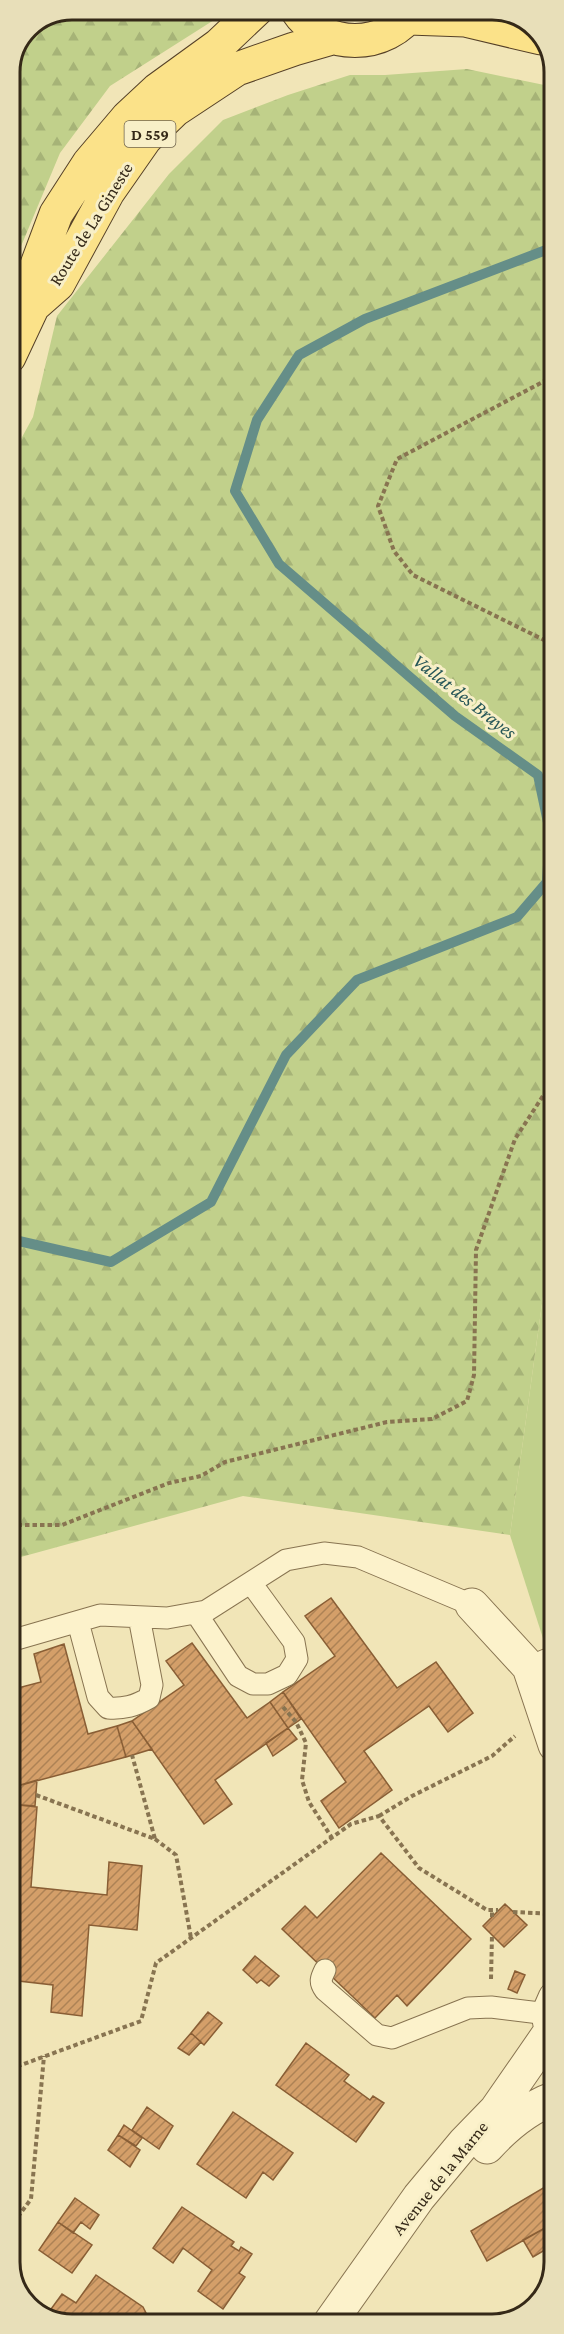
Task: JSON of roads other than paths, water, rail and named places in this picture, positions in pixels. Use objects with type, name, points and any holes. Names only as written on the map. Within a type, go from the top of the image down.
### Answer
[{"type":"main road","name":"Route de La Gineste","points":[[20,334],[33,306],[35,270],[56,214],[89,163],[128,117],[150,97],[219,45],[245,20]]},
{"type":"main road","points":[[306,20],[315,30],[332,38],[352,42],[374,39],[393,31],[405,20]]},
{"type":"main road","points":[[465,20],[529,35]]},
{"type":"main road","name":"Route de La Gineste","points":[[33,306],[58,284],[114,183],[145,139],[174,110],[237,69],[294,48],[332,38]]},
{"type":"street","points":[[472,1605],[542,1662],[544,1679]]},
{"type":"street","name":"Avenue de la Marne","points":[[336,2314],[419,2198],[464,2143],[496,2110],[544,2035]]},
{"type":"street","name":"Avenue de la Marne","points":[[362,2314],[447,2194],[494,2140],[528,2110],[544,2103]]},
{"type":"lane","points":[[20,1638],[100,1615],[167,1618],[206,1611],[286,1560],[324,1553],[358,1557],[472,1605]]},
{"type":"lane","points":[[196,1613],[238,1676],[253,1684],[268,1684],[287,1675],[297,1659],[294,1642],[251,1583]]},
{"type":"lane","points":[[78,1622],[98,1697],[108,1708],[122,1709],[148,1698],[152,1685],[139,1617]]},
{"type":"lane","points":[[325,1970],[321,1978],[321,1985],[377,2036],[392,2038],[468,2008],[491,2007],[544,2021]]},
{"type":"waterway","name":"Vallat des Brayes","points":[[544,251],[365,319],[299,355],[257,420],[235,491],[279,564],[455,716],[538,775],[544,804]]},
{"type":"waterway","name":"Vallat des Brayes","points":[[20,1241],[111,1262],[211,1202],[286,1055],[357,980],[517,917],[544,886]]}]
